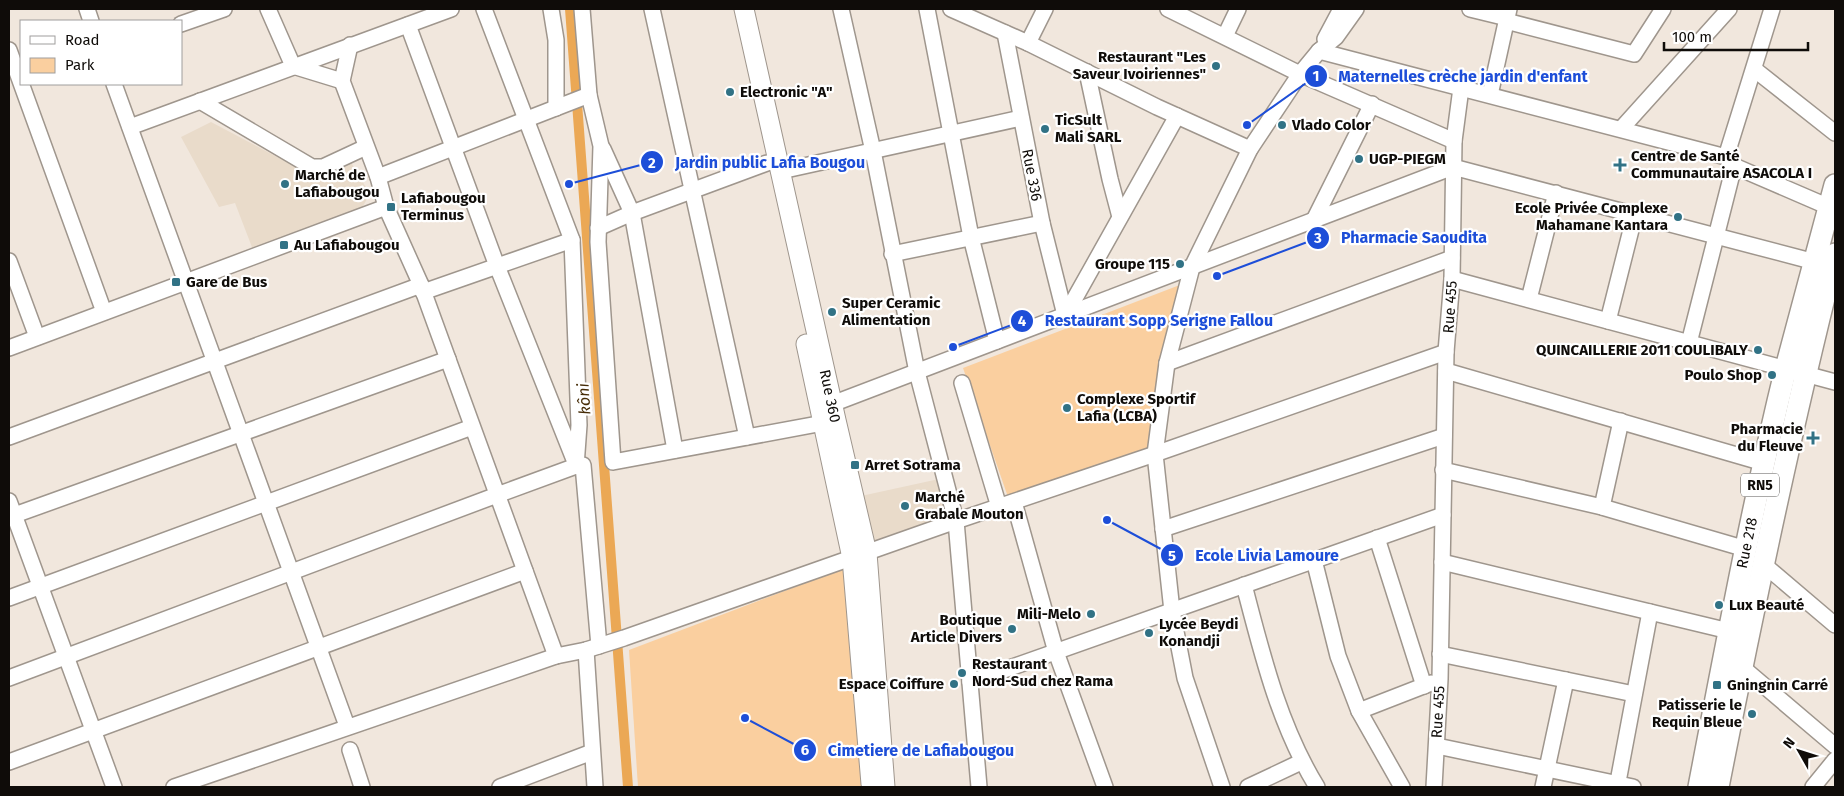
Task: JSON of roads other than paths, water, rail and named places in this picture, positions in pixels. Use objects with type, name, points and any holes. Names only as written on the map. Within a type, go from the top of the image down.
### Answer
[{"type":"highway","name":"Rue 218","points":[[1718,787],[1732,665],[1729,631],[1764,463],[1829,264],[1829,207],[1835,186]]},
{"type":"highway","name":"Rue 218","points":[[1699,787],[1762,564],[1795,372]]},
{"type":"main road","name":"Rue 360","points":[[736,9],[774,167],[860,555],[885,787]]},
{"type":"main road","name":"Rue 360","points":[[744,9],[774,167]]},
{"type":"main road","name":"Rue 360","points":[[860,555],[872,787]]},
{"type":"street","points":[[182,24],[224,9]]},
{"type":"street","points":[[268,9],[294,66],[342,81]]},
{"type":"street","points":[[130,128],[408,24],[425,13],[451,9]]},
{"type":"street","points":[[484,9],[572,240],[579,425],[576,466]]},
{"type":"street","points":[[551,9],[556,40],[556,108]]},
{"type":"street","points":[[582,9],[583,98],[601,146],[632,213],[675,450]]},
{"type":"street","points":[[652,9],[747,437]]},
{"type":"street","points":[[842,9],[873,150],[892,254],[917,372],[956,521],[979,787]]},
{"type":"street","points":[[927,9],[971,237],[997,341]]},
{"type":"street","points":[[951,9],[1028,43],[1177,116],[1250,149]]},
{"type":"street","points":[[1028,43],[1045,9]]},
{"type":"street","points":[[1168,9],[1300,74],[1454,141]]},
{"type":"street","points":[[1225,36],[1238,9]]},
{"type":"street","points":[[1319,51],[1341,9]]},
{"type":"street","points":[[1222,787],[1185,678],[1172,611],[1155,454],[1167,363],[1192,267],[1250,149],[1300,74],[1319,51],[1336,37],[1356,9]]},
{"type":"street","points":[[1470,9],[1507,16],[1634,54],[1663,9]]},
{"type":"street","points":[[1622,129],[1730,9]]},
{"type":"street","points":[[1689,343],[1717,235],[1730,161],[1772,9]]},
{"type":"street","points":[[1490,95],[1507,16]]},
{"type":"street","points":[[408,24],[497,266],[576,466]]},
{"type":"street","name":"Rue 336","points":[[1005,34],[1042,223],[1070,313]]},
{"type":"street","points":[[350,45],[342,81],[378,177],[386,207],[422,288],[556,656]]},
{"type":"street","points":[[9,50],[18,82],[104,312]]},
{"type":"street","points":[[1319,51],[1622,129],[1730,161],[1829,207]]},
{"type":"street","points":[[1754,69],[1835,133]]},
{"type":"street","points":[[1087,72],[1120,217]]},
{"type":"street","points":[[114,85],[347,726]]},
{"type":"street","name":"Rue 455","points":[[1434,787],[1440,679],[1446,352],[1452,279],[1454,141],[1461,88]]},
{"type":"street","points":[[378,177],[583,98]]},
{"type":"street","points":[[200,101],[312,167],[323,167],[366,147]]},
{"type":"street","points":[[1314,220],[1372,104]]},
{"type":"street","points":[[1070,313],[1075,298],[1177,116]]},
{"type":"street","points":[[598,228],[632,213],[774,167],[873,150],[1021,118]]},
{"type":"street","points":[[601,146],[598,242],[613,462],[747,437],[830,416],[917,372],[1453,167],[1829,264]]},
{"type":"street","points":[[1529,299],[1556,194]]},
{"type":"street","points":[[9,348],[386,207]]},
{"type":"street","points":[[1608,321],[1635,214]]},
{"type":"street","points":[[892,254],[1042,223]]},
{"type":"street","points":[[9,437],[214,361],[422,288],[497,266],[572,240]]},
{"type":"street","points":[[1167,363],[1452,258]]},
{"type":"street","points":[[9,260],[37,337]]},
{"type":"street","points":[[1452,279],[1835,382]]},
{"type":"street","points":[[174,787],[347,726],[556,656],[605,644],[1446,352]]},
{"type":"street","points":[[114,787],[10,511],[240,433],[448,359]]},
{"type":"street","points":[[1446,371],[1764,463]]},
{"type":"street","points":[[962,383],[999,507]]},
{"type":"street","points":[[1602,507],[1621,421]]},
{"type":"street","points":[[9,598],[472,427]]},
{"type":"street","points":[[1163,530],[1444,436]]},
{"type":"street","points":[[9,678],[497,495],[576,466],[583,466],[605,644],[592,752],[595,787]]},
{"type":"street","points":[[1443,470],[1602,507],[1746,549]]},
{"type":"street","points":[[1014,502],[1056,652],[1105,787]]},
{"type":"street","points":[[970,682],[1443,514]]},
{"type":"street","points":[[1377,538],[1424,686]]},
{"type":"street","points":[[1314,560],[1338,656],[1359,711],[1402,787]]},
{"type":"street","points":[[1442,562],[1729,631]]},
{"type":"street","points":[[1762,564],[1835,625]]},
{"type":"street","points":[[9,762],[525,571]]},
{"type":"street","points":[[1244,585],[1268,679],[1301,762],[1316,787]]},
{"type":"street","points":[[1617,786],[1650,612]]},
{"type":"street","points":[[1440,654],[1634,694]]},
{"type":"street","points":[[1732,665],[1835,746]]},
{"type":"street","points":[[1359,711],[1440,679]]},
{"type":"street","points":[[1543,787],[1566,680]]},
{"type":"street","points":[[1437,746],[1617,786],[1633,787]]},
{"type":"street","points":[[350,750],[362,787]]},
{"type":"street","points":[[500,787],[592,752]]},
{"type":"street","points":[[1812,787],[1835,760]]},
{"type":"street","points":[[1248,787],[1301,762]]},
{"type":"waterway","name":"kôni","points":[[570,9],[628,787]]},
{"type":"place","name":"Restaurant \"Les Saveur Ivoiriennes\"","points":[[1216,66]]},
{"type":"place","name":"Electronic \"A\"","points":[[730,92]]},
{"type":"place","name":"Maternelles crèche jardin d'enfant","points":[[1247,125]]},
{"type":"place","name":"Vlado Color","points":[[1282,125]]},
{"type":"place","name":"TicSult Mali SARL","points":[[1045,129]]},
{"type":"place","name":"UGP-PIEGM","points":[[1359,159]]},
{"type":"place","name":"Centre de Santé Communautaire ASACOLA I","points":[[1620,165]]},
{"type":"place","name":"Marché de Lafiabougou","points":[[285,184]]},
{"type":"place","name":"Jardin public Lafia Bougou","points":[[569,184]]},
{"type":"place","name":"Lafiabougou Terminus","points":[[391,207]]},
{"type":"place","name":"Ecole Privée Complexe Mahamane Kantara","points":[[1678,217]]},
{"type":"place","name":"Au Lafiabougou","points":[[284,245]]},
{"type":"place","name":"Groupe 115","points":[[1180,264]]},
{"type":"place","name":"Pharmacie Saoudita","points":[[1217,276]]},
{"type":"place","name":"Gare de Bus","points":[[176,282]]},
{"type":"place","name":"Super Ceramic Alimentation","points":[[832,312]]},
{"type":"place","name":"Restaurant Sopp Serigne Fallou","points":[[953,347]]},
{"type":"place","name":"QUINCAILLERIE 2011 COULIBALY","points":[[1758,350]]},
{"type":"place","name":"Poulo Shop","points":[[1772,375]]},
{"type":"place","name":"Complexe Sportif Lafia (LCBA)","points":[[1067,408]]},
{"type":"place","name":"Pharmacie du Fleuve","points":[[1813,438]]},
{"type":"place","name":"Arret Sotrama","points":[[855,465]]},
{"type":"place","name":"Marché Grabale Mouton","points":[[905,506]]},
{"type":"place","name":"Ecole Livia Lamoure","points":[[1107,520]]},
{"type":"place","name":"Lux Beauté","points":[[1719,605]]},
{"type":"place","name":"Mili-Melo","points":[[1091,614]]},
{"type":"place","name":"Boutique Article Divers","points":[[1012,629]]},
{"type":"place","name":"Lycée Beydi Konandji","points":[[1149,633]]},
{"type":"place","name":"Restaurant Nord-Sud chez Rama","points":[[962,673]]},
{"type":"place","name":"Espace Coiffure","points":[[954,684]]},
{"type":"place","name":"Gningnin Carré","points":[[1717,685]]},
{"type":"place","name":"Patisserie le Requin Bleue","points":[[1752,714]]},
{"type":"place","name":"Cimetiere de Lafiabougou","points":[[745,718]]}]
